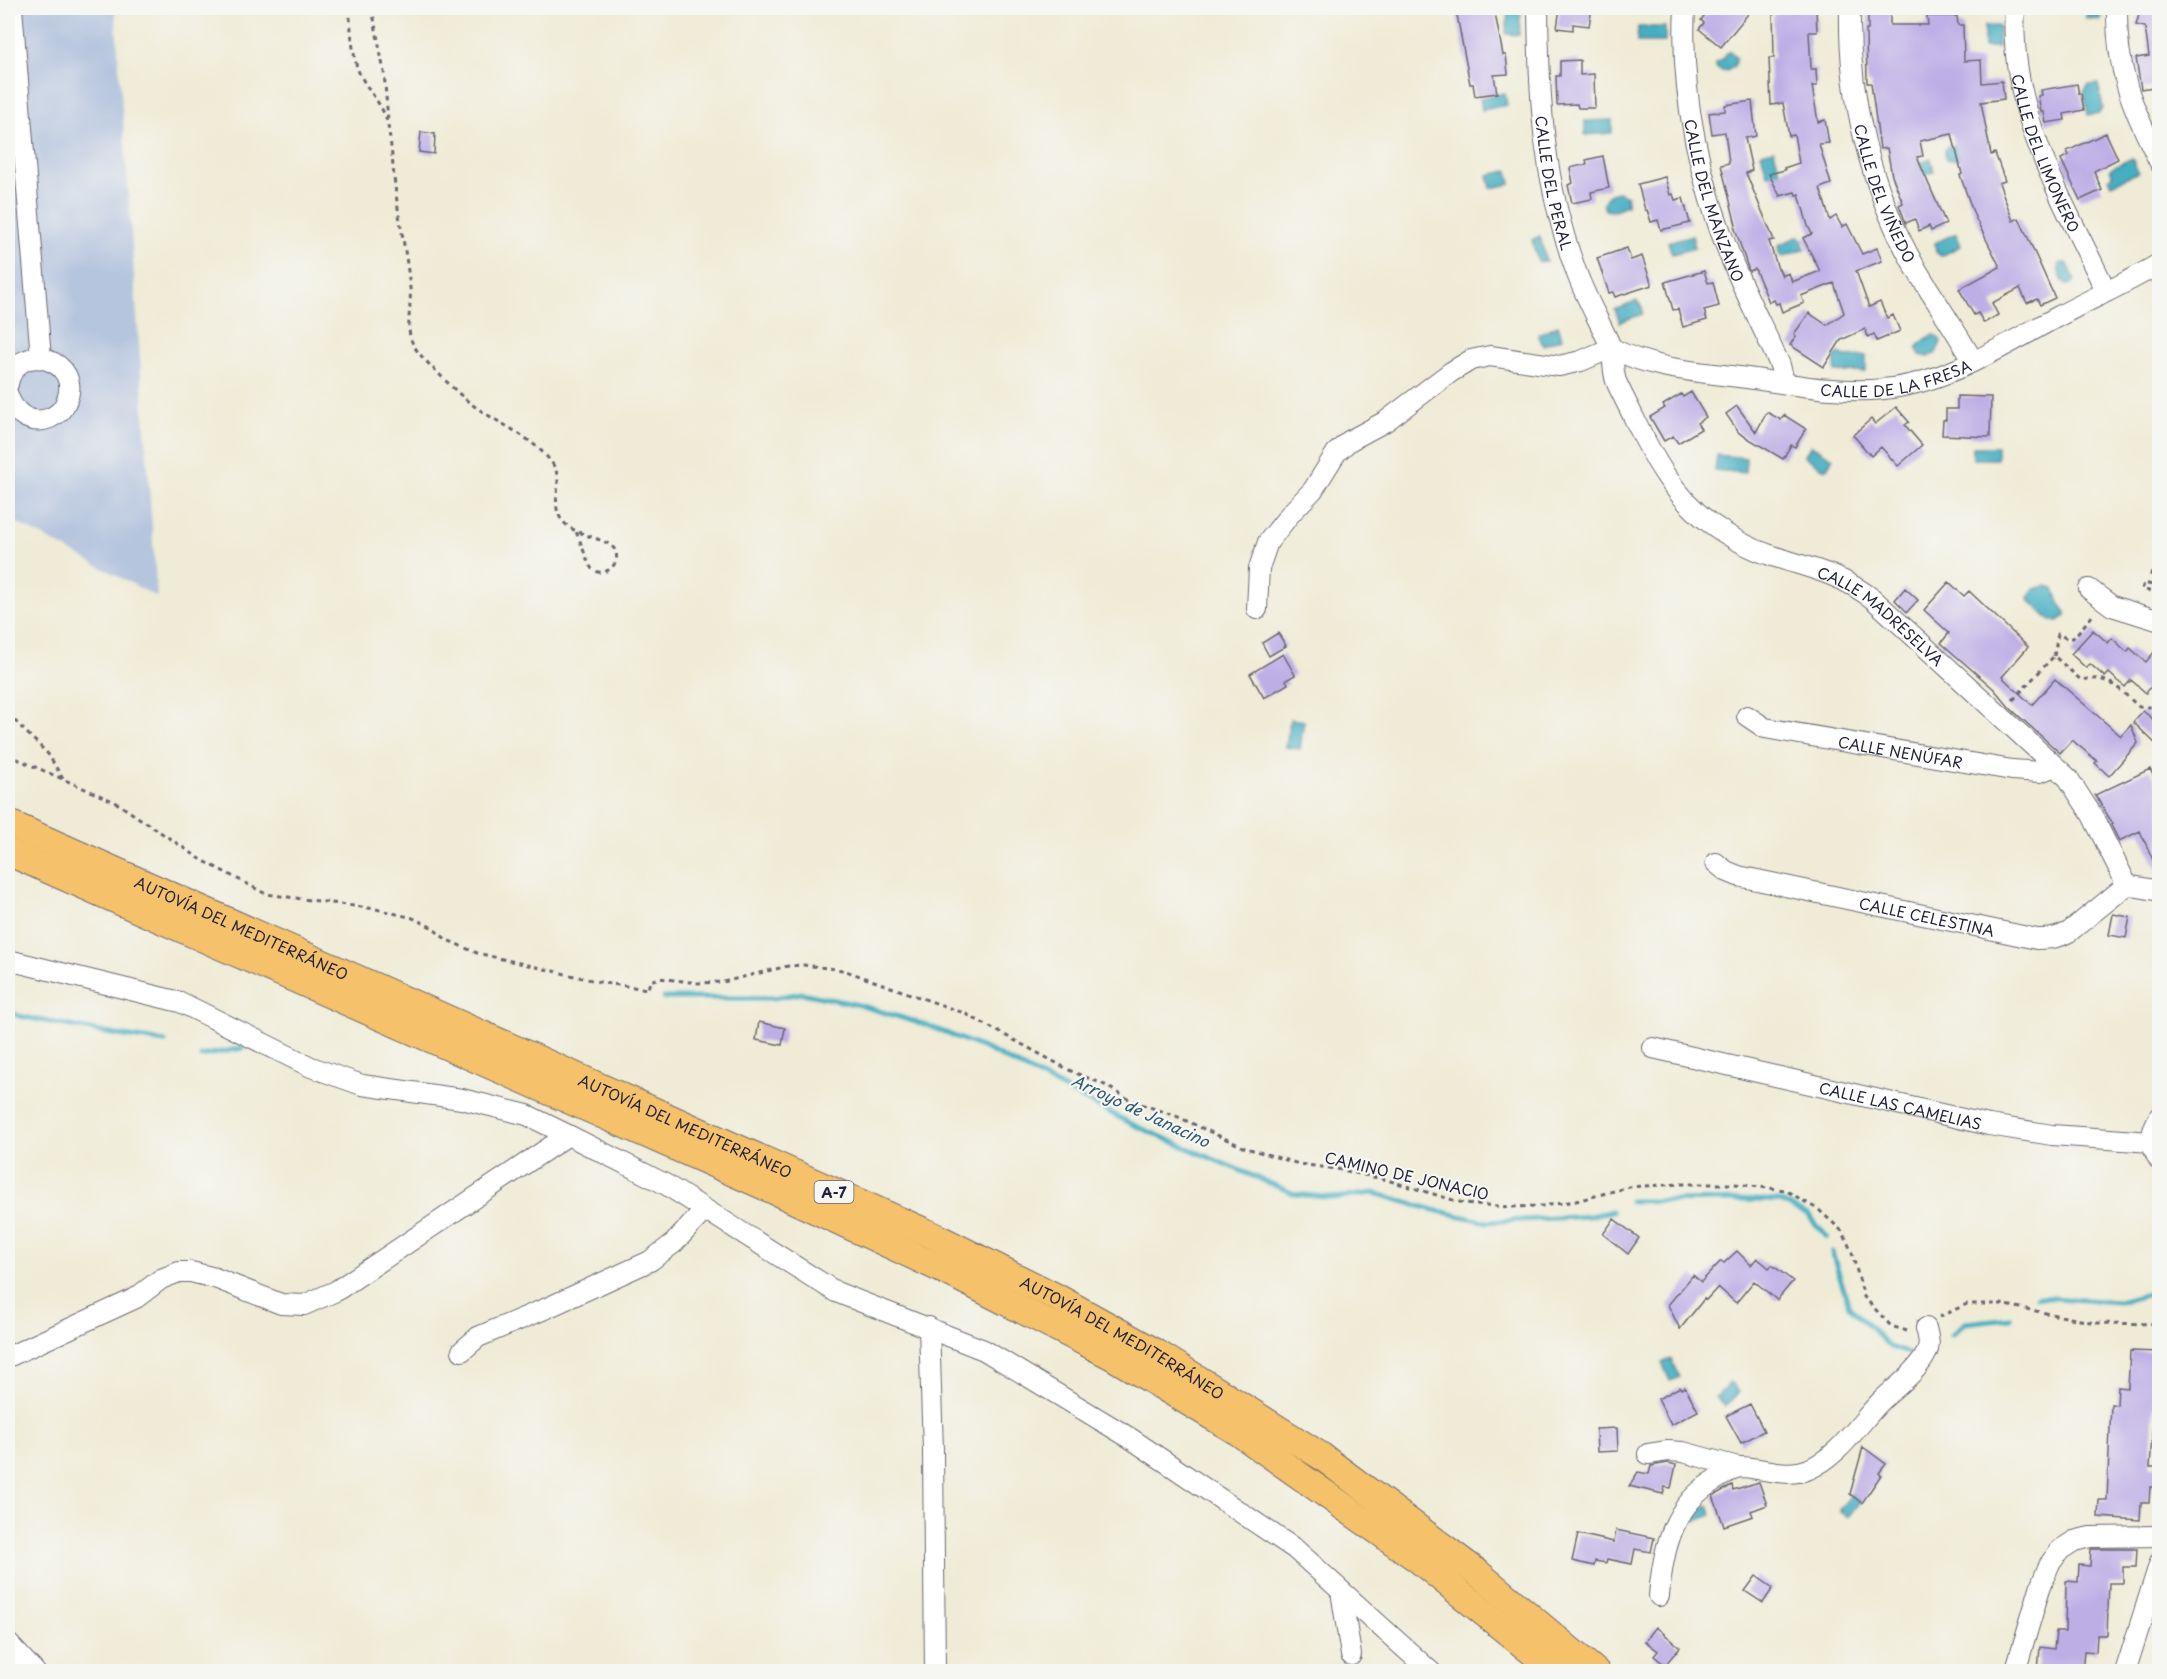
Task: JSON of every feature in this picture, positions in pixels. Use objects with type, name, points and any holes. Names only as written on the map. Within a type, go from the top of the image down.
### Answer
[{"type":"highway","name":"AUTOVÍA DEL MEDITERRÁNEO","points":[[8,823],[932,1235],[1056,1297],[1155,1352],[1321,1456],[1478,1573],[1596,1671]]},
{"type":"highway","name":"AUTOVÍA DEL MEDITERRÁNEO","points":[[8,852],[775,1191],[952,1274],[1112,1356],[1238,1432],[1419,1560],[1557,1671]]},
{"type":"street","points":[[12,8],[40,358]]},
{"type":"street","name":"CALLE DEL PERAL","points":[[1538,8],[1542,128],[1555,200],[1576,272],[1611,348]]},
{"type":"street","name":"CALLE DEL MANZANO","points":[[1685,8],[1685,46],[1691,113],[1707,191],[1733,264],[1780,365],[1784,383]]},
{"type":"street","name":"CALLE DEL VIÑEDO","points":[[1850,8],[1853,86],[1865,145],[1874,174],[1887,210],[1915,267],[1973,361]]},
{"type":"street","name":"CALLE DEL LIMONERO","points":[[2015,8],[2014,44],[2017,71],[2030,124],[2053,183],[2106,291]]},
{"type":"street","points":[[2117,8],[2118,48],[2127,91],[2160,163]]},
{"type":"street","name":"CALLE DE LA FRESA","points":[[1611,348],[1661,367],[1846,390],[1885,389],[1928,380],[1973,361],[2160,262]]},
{"type":"street","points":[[1257,609],[1259,568],[1268,542],[1313,490],[1336,453],[1349,441],[1386,421],[1451,372],[1471,360],[1490,356],[1559,366],[1581,361],[1611,348]]},
{"type":"street","name":"CALLE MADRESELVA","points":[[1611,348],[1616,381],[1647,444],[1670,482],[1694,509],[1729,536],[1750,548],[1827,572],[1860,589],[1873,599],[2072,783],[2083,799],[2127,885]]},
{"type":"street","points":[[40,358],[52,361],[65,373],[69,390],[64,407],[50,418],[32,420],[17,412],[11,405],[8,384],[18,364],[40,358]]},
{"type":"street","points":[[2089,589],[2121,609],[2160,621]]},
{"type":"street","name":"CALLE NENÚFAR","points":[[1747,716],[1766,728],[2012,770],[2040,772],[2055,766]]},
{"type":"street","name":"CALLE CELESTINA","points":[[1716,863],[1726,871],[1738,876],[2043,939],[2060,937],[2069,932],[2127,885]]},
{"type":"street","points":[[2127,885],[2160,891]]},
{"type":"street","points":[[8,960],[180,1002],[311,1067],[362,1085],[462,1099],[527,1115],[568,1135],[665,1184],[836,1292],[984,1350],[1130,1438],[1295,1549],[1431,1671]]},
{"type":"street","name":"CALLE LAS CAMELIAS","points":[[1653,1048],[1989,1125],[2052,1135],[2151,1142]]},
{"type":"street","points":[[2160,1117],[2152,1131],[2151,1142],[2154,1154],[2160,1161]]},
{"type":"street","points":[[8,1357],[136,1298],[161,1279],[179,1272],[191,1272],[215,1278],[281,1304],[304,1305],[336,1291],[568,1135]]},
{"type":"street","points":[[462,1351],[478,1337],[650,1261],[674,1243],[705,1210]]},
{"type":"street","points":[[929,1327],[936,1671]]},
{"type":"street","points":[[1648,1454],[1668,1451],[1683,1452],[1738,1467],[1770,1472],[1799,1472],[1809,1469],[1839,1449],[1869,1413],[1922,1361],[1929,1346],[1926,1328]]},
{"type":"street","points":[[1659,1596],[1663,1564],[1673,1526],[1679,1515],[1693,1495],[1707,1484],[1738,1467]]},
{"type":"street","points":[[2015,1671],[2040,1587],[2049,1565],[2060,1550],[2074,1541],[2090,1537],[2160,1536]]},
{"type":"street","points":[[2125,1671],[2160,1562]]},
{"type":"street","points":[[1341,1591],[1351,1655]]},
{"type":"street","points":[[8,1643],[35,1671]]},
{"type":"path","points":[[349,8],[357,68],[382,109],[388,125]]},
{"type":"path","points":[[372,8],[384,72],[396,196],[408,266],[409,332],[413,345],[450,385],[481,411],[530,440],[542,452],[558,475],[557,511],[565,524],[576,532],[612,546],[617,554],[612,568],[604,572],[591,567],[576,532]]},
{"type":"path","points":[[2160,574],[2152,572],[2150,578],[2160,581]]},
{"type":"path","points":[[2160,587],[2144,583],[2142,589],[2160,594]]},
{"type":"path","points":[[1999,715],[2054,656],[2058,634],[2068,639],[2073,638],[2105,601]]},
{"type":"path","points":[[2054,656],[2081,680],[2094,677],[2101,679],[2118,688],[2139,707],[2152,707]]},
{"type":"path","points":[[8,714],[48,754],[64,780]]},
{"type":"path","points":[[8,755],[64,780]]},
{"type":"path","name":"CAMINO DE JONACIO","points":[[64,780],[115,802],[202,860],[266,894],[376,909],[413,918],[431,927],[447,940],[477,953],[604,983],[648,989],[650,981],[659,978],[711,983],[788,966],[820,966],[843,970],[964,1013],[1132,1101],[1176,1116],[1262,1154],[1299,1164],[1362,1174],[1463,1203],[1483,1206],[1542,1206],[1576,1201],[1629,1187],[1735,1184],[1785,1190],[1819,1210],[1842,1232],[1852,1253],[1864,1297],[1891,1326],[1912,1333],[1926,1328]]},
{"type":"path","points":[[1926,1328],[1942,1315],[1967,1304],[2001,1304],[2095,1323],[2160,1324]]},
{"type":"shaded area","points":[[8,8],[115,8],[157,597],[8,518]]},
{"type":"water","points":[[2087,8],[2103,8],[2101,20],[2086,18]]},
{"type":"water","points":[[1508,9],[1521,9],[1519,35],[1506,34]]},
{"type":"water","points":[[1984,26],[1999,26],[1998,47],[1984,47]]},
{"type":"water","points":[[1638,27],[1665,27],[1665,42],[1637,42]]},
{"type":"water","points":[[1730,51],[1736,58],[1734,66],[1730,70],[1720,71],[1716,68],[1716,63],[1724,59],[1725,54]]},
{"type":"water","points":[[2098,84],[2103,108],[2099,113],[2088,115],[2084,92],[2089,85]]},
{"type":"water","points":[[1505,93],[1507,105],[1482,110],[1480,98]]},
{"type":"water","points":[[1612,120],[1612,133],[1585,135],[1585,121]]},
{"type":"water","points":[[1957,145],[1966,157],[1955,160],[1946,159],[1945,150]]},
{"type":"water","points":[[1774,150],[1780,172],[1767,175],[1761,153]]},
{"type":"water","points":[[2132,158],[2138,172],[2112,184],[2109,179],[2113,176],[2110,169]]},
{"type":"water","points":[[1931,159],[1934,172],[1910,178],[1907,166]]},
{"type":"water","points":[[1508,171],[1511,184],[1491,188],[1488,175]]},
{"type":"water","points":[[1618,192],[1627,196],[1627,205],[1612,211],[1605,210],[1603,203],[1606,198]]},
{"type":"water","points":[[1956,233],[1961,246],[1941,256],[1936,252],[1935,243]]},
{"type":"water","points":[[1692,235],[1695,248],[1672,254],[1668,242]]},
{"type":"water","points":[[1540,236],[1546,261],[1538,262],[1532,240]]},
{"type":"water","points":[[1800,236],[1805,249],[1783,257],[1779,254],[1778,245]]},
{"type":"water","points":[[2059,264],[2068,264],[2075,281],[2070,285],[2062,280],[2059,274]]},
{"type":"water","points":[[1637,301],[1642,307],[1642,314],[1620,322],[1615,310]]},
{"type":"water","points":[[1558,325],[1562,338],[1543,345],[1538,334]]},
{"type":"water","points":[[1935,335],[1941,342],[1936,353],[1929,357],[1920,355],[1917,349],[1920,344]]},
{"type":"water","points":[[1840,353],[1844,357],[1866,356],[1866,372],[1835,372],[1835,357]]},
{"type":"water","points":[[1811,445],[1833,458],[1826,470],[1804,456]]},
{"type":"water","points":[[1973,447],[1997,447],[1997,459],[1973,459]]},
{"type":"water","points":[[1717,455],[1746,458],[1745,473],[1715,470]]},
{"type":"water","points":[[2046,586],[2054,588],[2059,603],[2066,612],[2066,616],[2058,621],[2051,621],[2030,601],[2029,598],[2034,589]]},
{"type":"water","points":[[1290,719],[1304,721],[1300,749],[1286,747]]},
{"type":"water","points":[[1671,1359],[1679,1377],[1670,1381],[1662,1363]]},
{"type":"water","points":[[1730,1383],[1739,1392],[1725,1406],[1716,1397]]},
{"type":"water","points":[[1851,1495],[1860,1501],[1848,1517],[1839,1510]]},
{"type":"water","points":[[1708,1505],[1712,1515],[1695,1521],[1691,1511]]},
{"type":"building","points":[[1494,8],[1503,55],[1506,55],[1508,74],[1494,75],[1497,93],[1475,96],[1473,84],[1470,84],[1456,10]]},
{"type":"building","points":[[1560,8],[1592,8],[1589,26],[1573,24],[1573,30],[1557,28]]},
{"type":"building","points":[[1710,8],[1753,8],[1721,47],[1699,29],[1704,23],[1701,20]]},
{"type":"building","points":[[1773,8],[1816,8],[1817,32],[1809,32],[1811,69],[1816,69],[1817,86],[1812,86],[1818,122],[1825,120],[1829,143],[1819,144],[1831,184],[1820,188],[1830,220],[1836,216],[1842,227],[1847,224],[1862,254],[1877,248],[1882,261],[1856,271],[1869,307],[1880,302],[1887,318],[1893,315],[1900,331],[1877,341],[1874,334],[1868,337],[1865,329],[1841,340],[1824,367],[1790,345],[1796,336],[1794,334],[1809,313],[1827,325],[1844,313],[1834,283],[1801,296],[1804,303],[1782,312],[1779,303],[1776,304],[1774,300],[1769,302],[1755,269],[1749,271],[1734,226],[1736,225],[1721,165],[1729,163],[1725,132],[1712,134],[1709,113],[1725,111],[1725,105],[1752,101],[1756,136],[1745,138],[1752,170],[1746,173],[1774,240],[1769,241],[1778,269],[1782,276],[1789,273],[1792,282],[1820,271],[1803,238],[1812,234],[1799,194],[1796,195],[1795,192],[1780,196],[1769,174],[1799,163],[1794,135],[1789,136],[1783,103],[1771,105],[1769,58],[1774,58]]},
{"type":"building","points":[[1874,8],[1890,8],[1890,25],[1928,25],[1927,16],[1957,16],[1958,25],[1963,25],[1964,61],[1981,60],[1982,83],[2002,81],[2004,99],[1981,102],[1991,155],[1995,153],[2005,181],[1999,183],[2013,221],[2019,218],[2055,298],[2040,305],[2037,299],[2027,303],[2020,288],[1992,303],[1998,315],[1984,323],[1978,313],[1974,315],[1959,289],[2000,267],[1974,215],[1960,175],[1962,174],[1952,134],[1920,141],[1923,156],[1917,157],[1946,224],[1931,231],[1929,226],[1919,231],[1915,219],[1906,223],[1899,205],[1903,203],[1892,176],[1887,148],[1880,149],[1871,83],[1867,83],[1866,30],[1868,30],[1868,10],[1874,10]]},
{"type":"building","points":[[2141,8],[2160,8],[2160,86],[2141,89],[2136,58],[2149,56],[2145,27],[2136,25]]},
{"type":"building","points":[[1580,60],[1580,75],[1594,74],[1595,108],[1578,108],[1577,104],[1557,105],[1556,76],[1560,76],[1560,61]]},
{"type":"building","points":[[2077,84],[2084,110],[2064,114],[2065,120],[2046,123],[2038,96],[2042,95],[2041,90]]},
{"type":"building","points":[[421,132],[435,134],[434,154],[419,152]]},
{"type":"building","points":[[2106,133],[2118,159],[2094,171],[2102,190],[2080,200],[2061,159],[2069,155],[2067,151]]},
{"type":"building","points":[[1603,156],[1609,188],[1591,192],[1592,199],[1572,203],[1568,185],[1573,183],[1570,168],[1587,164],[1586,160]]},
{"type":"building","points":[[1665,177],[1670,195],[1673,194],[1675,200],[1683,198],[1690,223],[1661,230],[1658,220],[1651,222],[1645,210],[1638,184]]},
{"type":"building","points":[[1627,248],[1631,260],[1642,256],[1652,285],[1615,297],[1613,292],[1609,293],[1597,258]]},
{"type":"building","points":[[1704,271],[1708,283],[1713,282],[1719,306],[1704,310],[1707,320],[1683,327],[1678,309],[1673,310],[1665,282]]},
{"type":"building","points":[[1691,392],[1706,417],[1697,423],[1701,429],[1678,443],[1673,436],[1664,441],[1650,417],[1665,408],[1663,405],[1681,394],[1683,397]]},
{"type":"building","points":[[1957,396],[1991,397],[1990,437],[1942,435],[1946,409],[1957,409]]},
{"type":"building","points":[[1737,406],[1756,432],[1767,412],[1781,420],[1784,415],[1806,429],[1795,447],[1791,445],[1783,459],[1739,433],[1726,414]]},
{"type":"building","points":[[1896,407],[1909,422],[1905,425],[1922,445],[1898,466],[1881,447],[1871,456],[1853,435],[1871,419],[1875,424]]},
{"type":"building","points":[[1949,582],[1964,596],[1969,591],[2028,647],[2002,677],[2032,705],[2055,679],[2121,736],[2131,725],[2138,743],[2109,776],[2095,763],[2097,761],[2072,740],[2060,753],[2010,708],[1994,689],[1941,643],[1949,633],[1924,610]]},
{"type":"building","points":[[1905,588],[1918,600],[1907,612],[1895,600]]},
{"type":"building","points":[[2093,630],[2108,643],[2112,638],[2127,652],[2130,648],[2146,662],[2160,645],[2160,676],[2146,693],[2131,680],[2125,687],[2109,673],[2105,677],[2090,664],[2086,668],[2071,654]]},
{"type":"building","points":[[1278,633],[1286,646],[1269,656],[1262,643]]},
{"type":"building","points":[[1283,654],[1295,675],[1286,680],[1288,684],[1264,698],[1250,674]]},
{"type":"building","points":[[2143,711],[2160,725],[2160,748],[2133,722]]},
{"type":"building","points":[[2150,769],[2160,790],[2160,876],[2140,831],[2119,841],[2111,825],[2113,824],[2095,795]]},
{"type":"building","points":[[2113,914],[2130,917],[2126,938],[2109,935]]},
{"type":"building","points":[[759,1022],[785,1028],[782,1045],[756,1040]]},
{"type":"building","points":[[1614,1219],[1639,1238],[1628,1254],[1603,1234]]},
{"type":"building","points":[[1737,1251],[1751,1265],[1757,1258],[1769,1268],[1772,1265],[1793,1281],[1777,1300],[1754,1281],[1736,1303],[1718,1287],[1706,1300],[1704,1299],[1680,1329],[1668,1305],[1693,1275],[1701,1282],[1721,1261],[1724,1263]]},
{"type":"building","points":[[2130,1351],[2160,1352],[2159,1407],[2154,1407],[2150,1467],[2158,1467],[2156,1487],[2150,1487],[2149,1503],[2141,1503],[2140,1520],[2098,1517],[2099,1500],[2107,1500],[2111,1404],[2117,1405],[2118,1387],[2128,1388]]},
{"type":"building","points":[[1680,1387],[1681,1389],[1685,1387],[1698,1411],[1671,1425],[1658,1399]]},
{"type":"building","points":[[1750,1404],[1764,1431],[1741,1443],[1726,1416]]},
{"type":"building","points":[[1617,1428],[1618,1451],[1597,1452],[1596,1429]]},
{"type":"building","points":[[1863,1447],[1886,1464],[1862,1503],[1850,1494]]},
{"type":"building","points":[[1668,1463],[1676,1465],[1671,1488],[1665,1487],[1663,1494],[1629,1486],[1638,1472],[1649,1474],[1651,1466]]},
{"type":"building","points":[[1759,1482],[1767,1505],[1751,1511],[1753,1516],[1724,1526],[1713,1496],[1732,1485],[1733,1490]]},
{"type":"building","points":[[1616,1530],[1654,1538],[1651,1552],[1635,1549],[1632,1564],[1607,1559],[1606,1563],[1595,1561],[1594,1566],[1572,1561],[1578,1534],[1614,1542]]},
{"type":"building","points":[[2091,1549],[2137,1549],[2136,1567],[2123,1567],[2123,1583],[2109,1583],[2107,1635],[2097,1635],[2096,1652],[2084,1651],[2082,1671],[2038,1671],[2040,1647],[2054,1649],[2056,1632],[2065,1632],[2066,1581],[2078,1582],[2079,1565],[2090,1566]]},
{"type":"building","points":[[1756,1576],[1773,1588],[1763,1603],[1745,1591]]},
{"type":"building","points":[[1656,1627],[1680,1647],[1665,1665],[1654,1656],[1658,1651],[1645,1641]]},
{"type":"waterway","name":"Arroyo de Janacino","points":[[664,998],[773,998],[802,993],[859,1005],[926,1025],[986,1049],[1136,1126],[1295,1194],[1334,1198],[1374,1193],[1487,1222],[1590,1216],[1612,1211]]},
{"type":"waterway","name":"Arroyo de Janacino","points":[[8,1011],[19,1016],[165,1042]]},
{"type":"waterway","name":"Arroyo de Janacino","points":[[201,1056],[242,1048]]},
{"type":"waterway","name":"Arroyo de Janacino","points":[[1630,1201],[1780,1201],[1808,1215],[1827,1237]]},
{"type":"waterway","name":"Arroyo de Janacino","points":[[1832,1252],[1849,1306],[1890,1347],[1911,1354]]},
{"type":"waterway","name":"Arroyo de Janacino","points":[[2037,1297],[2119,1302],[2160,1291]]},
{"type":"waterway","name":"Arroyo de Janacino","points":[[1952,1335],[1965,1323],[2010,1318]]}]
